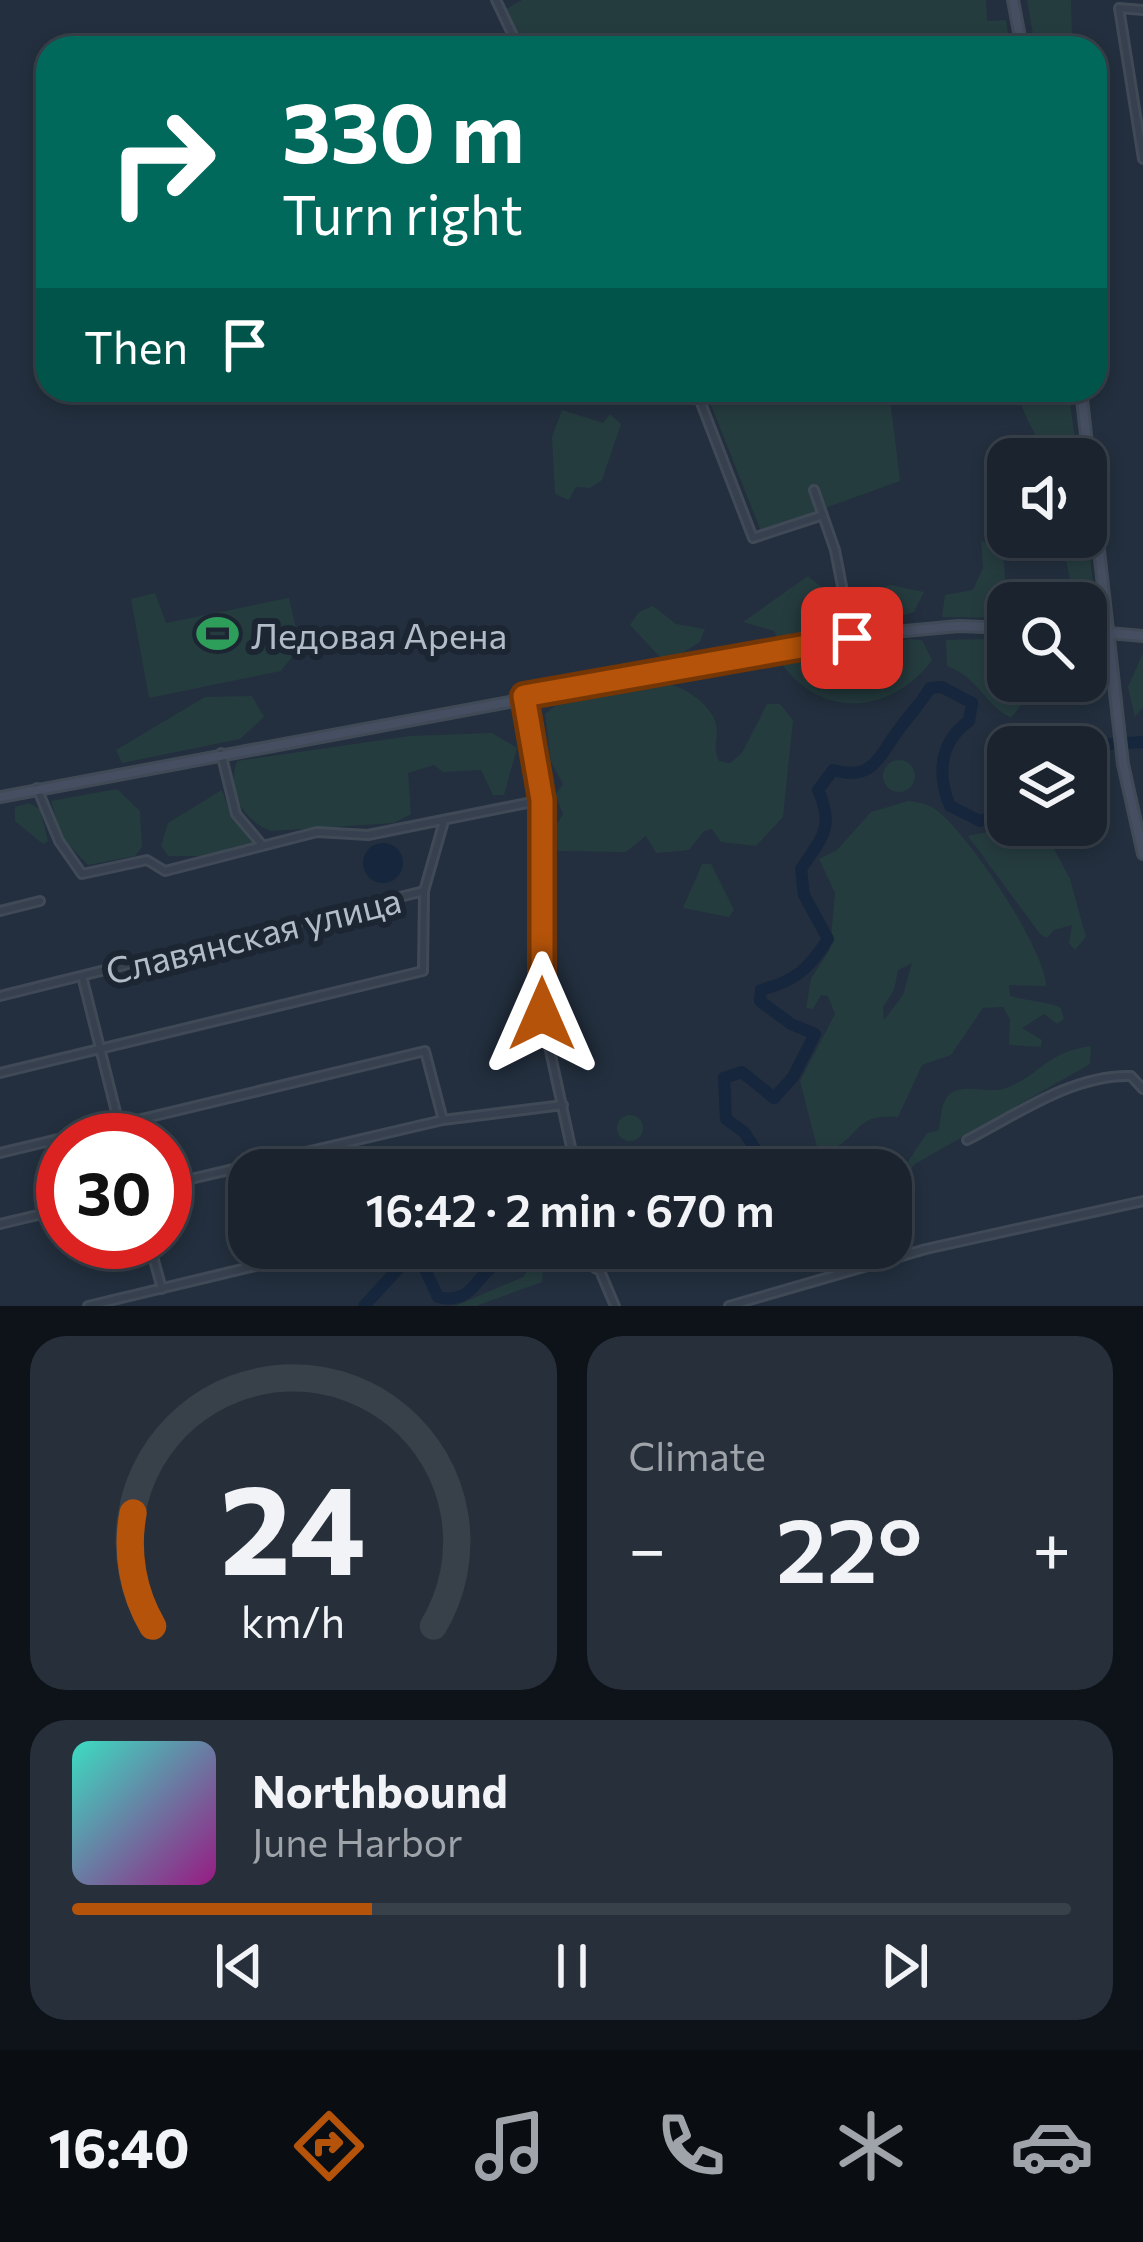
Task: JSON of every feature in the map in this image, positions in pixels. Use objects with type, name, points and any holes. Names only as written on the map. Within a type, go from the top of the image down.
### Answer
[{"type":"main road","points":[[1013,0],[1020,36]]},
{"type":"main road","points":[[1082,402],[1123,764],[1143,854]]},
{"type":"main road","points":[[0,797],[852,638],[987,627]]},
{"type":"main road","points":[[1107,632],[1143,636]]},
{"type":"street","points":[[496,0],[513,36]]},
{"type":"street","points":[[1143,10],[1120,8],[1143,159]]},
{"type":"street","points":[[701,402],[753,538],[823,515]]},
{"type":"street","points":[[814,490],[852,638]]},
{"type":"street","points":[[524,696],[542,800],[542,1014],[572,1149]]},
{"type":"street","points":[[221,753],[236,814],[262,846]]},
{"type":"street","points":[[37,788],[59,842],[82,874],[147,860],[165,871],[316,832],[368,835],[542,800]]},
{"type":"street","points":[[0,1072],[423,971],[424,891],[444,821]]},
{"type":"street","name":"Славянская улица","points":[[0,996],[424,891]]},
{"type":"street","points":[[0,911],[40,901]]},
{"type":"street","points":[[82,976],[116,1113]]},
{"type":"street","points":[[166,1113],[425,1052],[443,1120]]},
{"type":"street","points":[[967,1140],[1042,1100],[1098,1081],[1131,1076],[1143,1089]]},
{"type":"street","points":[[192,1179],[443,1120],[563,1105]]},
{"type":"street","points":[[0,1153],[36,1144]]},
{"type":"street","points":[[729,1306],[926,1249],[1143,1201]]},
{"type":"street","points":[[0,1224],[36,1215]]},
{"type":"street","points":[[156,1269],[162,1289]]},
{"type":"street","points":[[88,1306],[244,1269]]},
{"type":"street","points":[[597,1269],[615,1306]]},
{"type":"green space","points":[[522,0],[986,0],[987,21],[1006,20],[1008,36],[517,36],[503,11]]},
{"type":"green space","points":[[1027,0],[1071,0],[1072,36],[1033,36]]},
{"type":"green space","points":[[710,402],[890,402],[900,481],[761,531]]},
{"type":"green space","points":[[1021,402],[1070,402],[1075,438],[1037,438]]},
{"type":"green space","points":[[562,410],[603,423],[610,414],[621,424],[602,480],[590,488],[576,487],[569,500],[555,494],[552,437]]},
{"type":"green space","points":[[981,541],[987,543],[987,558],[1004,558],[1005,582],[987,582],[987,618],[942,617],[945,595],[973,590],[983,568]]},
{"type":"green space","points":[[1065,558],[1090,558],[1093,582],[1071,582]]},
{"type":"green space","points":[[808,576],[834,598],[841,630],[779,642],[774,631],[743,622]]},
{"type":"green space","points":[[891,585],[924,592],[914,612],[860,627],[853,596]]},
{"type":"green space","name":"Ледовая Арена","points":[[155,593],[166,623],[289,598],[300,646],[281,671],[149,698],[131,599]]},
{"type":"green space","points":[[653,606],[676,624],[705,629],[700,642],[676,657],[661,658],[630,625],[639,612]]},
{"type":"green space","points":[[987,639],[987,698],[947,666],[946,640]]},
{"type":"green space","points":[[922,640],[932,660],[916,678],[878,700],[837,702],[817,695],[782,664],[797,653],[840,653]]},
{"type":"green space","points":[[1143,653],[1143,707],[1135,717],[1128,687]]},
{"type":"green space","points":[[664,684],[687,692],[709,710],[716,724],[717,756],[730,763],[742,753],[767,704],[780,704],[793,720],[783,817],[756,846],[721,842],[712,829],[704,831],[689,850],[656,853],[646,836],[626,852],[558,851],[553,830],[563,814],[555,795],[563,784],[551,762],[545,714],[555,706]]},
{"type":"green space","points":[[252,696],[264,717],[240,739],[122,763],[116,750],[205,697]]},
{"type":"green space","points":[[991,702],[1021,705],[1011,718]]},
{"type":"green space","points":[[492,733],[517,748],[504,795],[493,795],[481,770],[443,772],[434,765],[408,773],[411,814],[394,823],[271,831],[252,820],[236,794],[237,761],[410,736]]},
{"type":"green space","points":[[899,760],[911,764],[915,776],[911,788],[899,792],[887,788],[883,776],[887,764]]},
{"type":"green space","points":[[117,789],[140,811],[142,847],[135,856],[88,865],[62,838],[51,801]]},
{"type":"green space","points":[[222,790],[231,816],[253,844],[206,856],[168,856],[161,846],[168,823]]},
{"type":"green space","points":[[908,801],[932,807],[965,840],[1002,892],[1043,969],[1046,986],[1009,985],[1010,996],[1057,1006],[1064,1019],[1057,1024],[1044,1014],[1022,1028],[1042,1040],[1041,1047],[1009,1045],[1010,1019],[1003,1007],[983,1008],[951,1055],[922,1065],[898,1117],[865,1122],[839,1145],[822,1149],[817,1147],[800,1081],[835,1014],[828,996],[821,995],[813,1009],[806,1008],[811,979],[830,949],[835,893],[819,859],[837,850],[871,812]],"holes":[[[912,963],[903,995],[884,1020],[883,1007],[894,990],[898,970]]]},
{"type":"green space","points":[[29,803],[40,809],[48,841],[43,844],[15,821],[15,807]]},
{"type":"green space","points":[[987,832],[987,846],[1053,846],[1070,879],[1086,937],[1075,950],[1069,943],[1072,925],[1054,930],[1047,938],[1040,934],[968,836]]},
{"type":"green space","points":[[702,864],[711,864],[734,910],[729,917],[683,908]]},
{"type":"green space","points":[[1091,1046],[1090,1064],[912,1168],[912,1156],[927,1133],[939,1130],[950,1094],[962,1089],[1006,1088],[1076,1049]]},
{"type":"green space","points":[[630,1115],[643,1128],[630,1141],[617,1128]]},
{"type":"green space","points":[[529,1269],[543,1269],[542,1282],[476,1306],[455,1306],[523,1277]]},
{"type":"water","points":[[383,843],[397,849],[403,863],[397,877],[383,883],[369,877],[363,863],[369,849]]},
{"type":"waterway","points":[[755,1149],[744,1132],[726,1119],[724,1078],[742,1072],[774,1098],[793,1077],[815,1034],[791,1024],[760,1001],[761,990],[800,972],[828,939],[804,895],[801,869],[826,823],[818,790],[833,770],[858,772],[874,764],[930,688],[942,687],[972,703],[969,721],[952,739],[943,760],[950,806],[980,821],[987,818]]},
{"type":"waterway","points":[[1107,744],[1143,742]]},
{"type":"waterway","points":[[364,1306],[398,1269]]},
{"type":"waterway","points":[[425,1269],[438,1297],[450,1298],[467,1293],[490,1269]]},
{"type":"place","name":"Ледовая Арена","points":[[217,634]]},
{"type":"route","points":[[542,1014],[542,800],[524,696],[852,638]]}]
